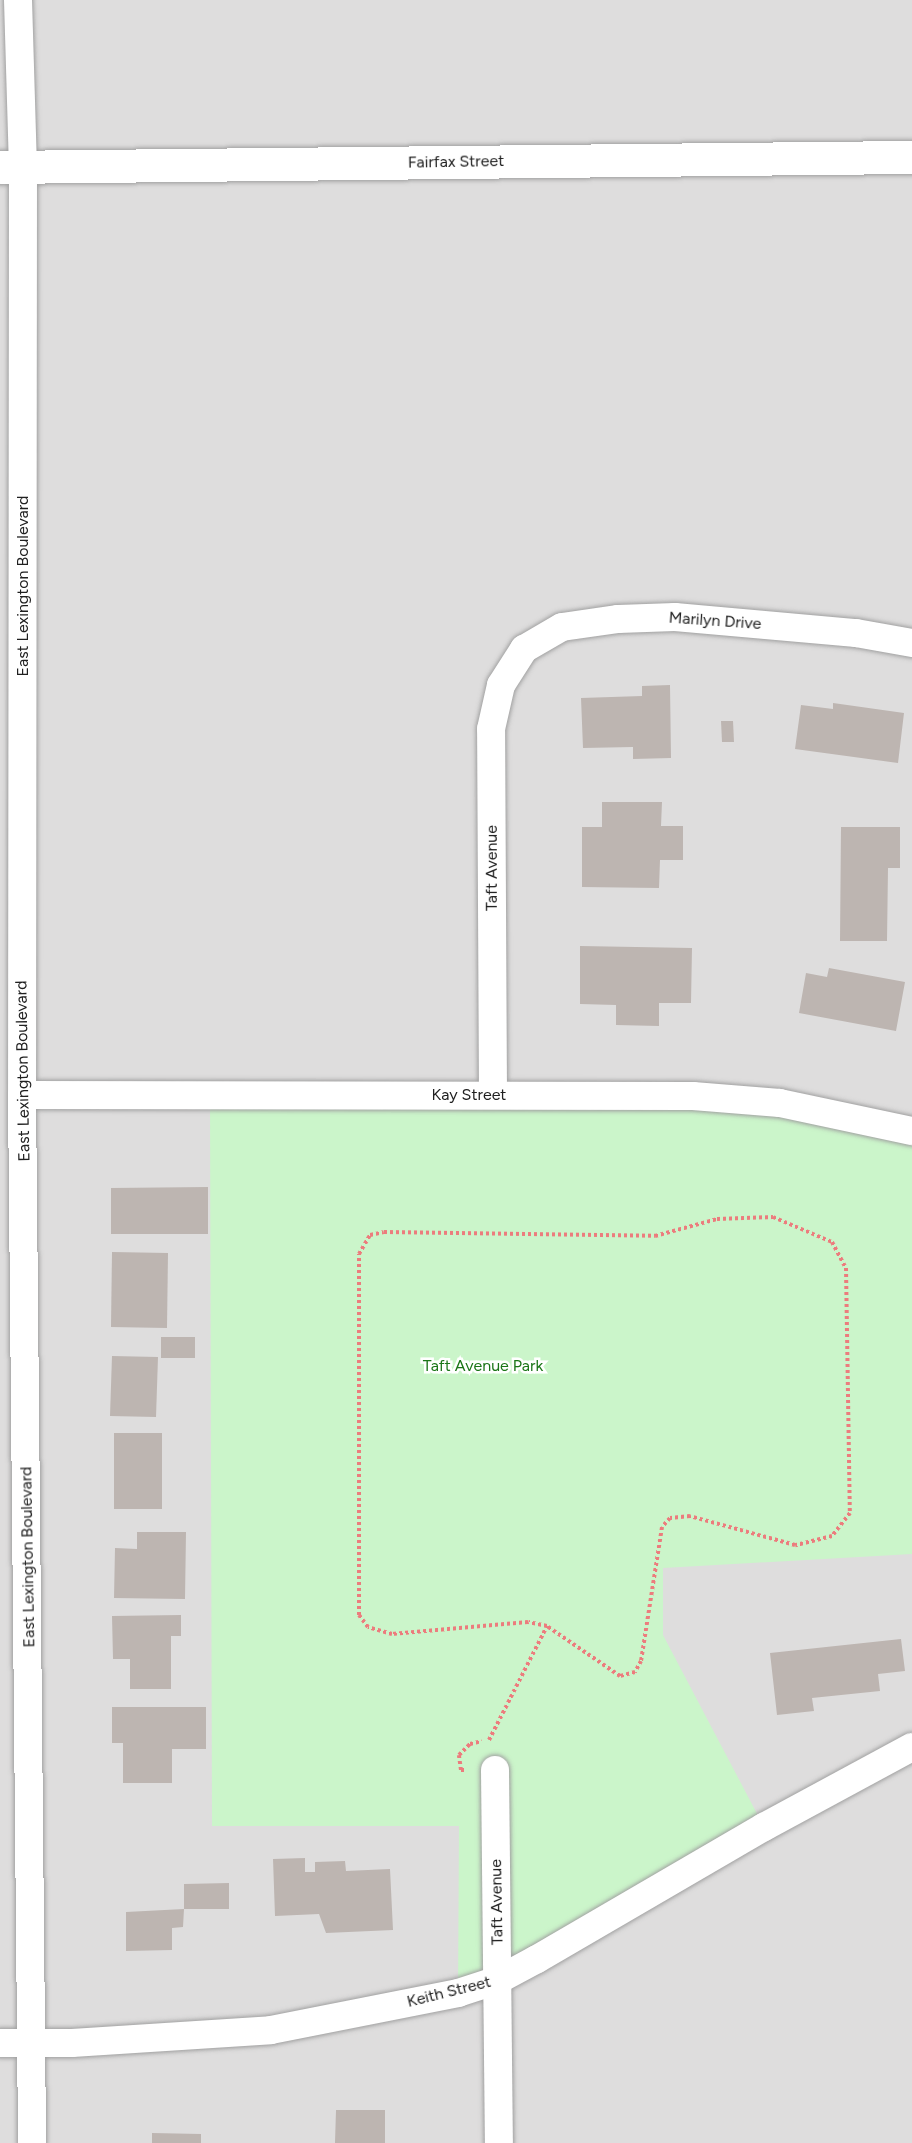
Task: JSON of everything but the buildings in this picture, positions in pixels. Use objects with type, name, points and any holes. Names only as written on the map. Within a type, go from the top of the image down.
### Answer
[{"type":"street","name":"East Lexington Boulevard","points":[[18,0],[12,167],[32,2143]]},
{"type":"street","name":"Fairfax Street","points":[[12,167],[912,157]]},
{"type":"street","name":"Marilyn Drive","points":[[524,649],[562,627],[618,619],[675,617],[856,633],[912,643]]},
{"type":"street","name":"Taft Avenue","points":[[493,1095],[491,729],[501,685],[524,649]]},
{"type":"street","name":"Kay Street","points":[[22,1095],[704,1096],[780,1104],[912,1131]]},
{"type":"street","name":"Keith Street","points":[[0,2043],[31,2044],[271,2030],[458,1993],[498,1980],[912,1747]]},
{"type":"street","name":"Taft Avenue","points":[[495,1770],[499,2143]]},
{"type":"path","points":[[773,1217],[832,1242],[846,1268],[850,1513],[832,1536],[795,1545],[690,1516],[670,1518],[662,1527],[641,1661],[635,1672],[620,1676],[547,1626],[528,1622],[392,1634],[368,1627],[359,1615],[359,1254],[363,1244],[370,1236],[384,1232],[655,1236],[717,1219],[773,1217]]},
{"type":"path","points":[[495,1770],[461,1770],[459,1755],[470,1744],[489,1740],[547,1626]]},
{"type":"shaded area","points":[[0,0],[912,0],[912,2143],[0,2143]]},
{"type":"green space","name":"Taft Avenue Park","points":[[210,1095],[693,1096],[912,1131],[912,1554],[663,1568],[663,1635],[764,1827],[458,1993],[459,1826],[212,1826]]}]
